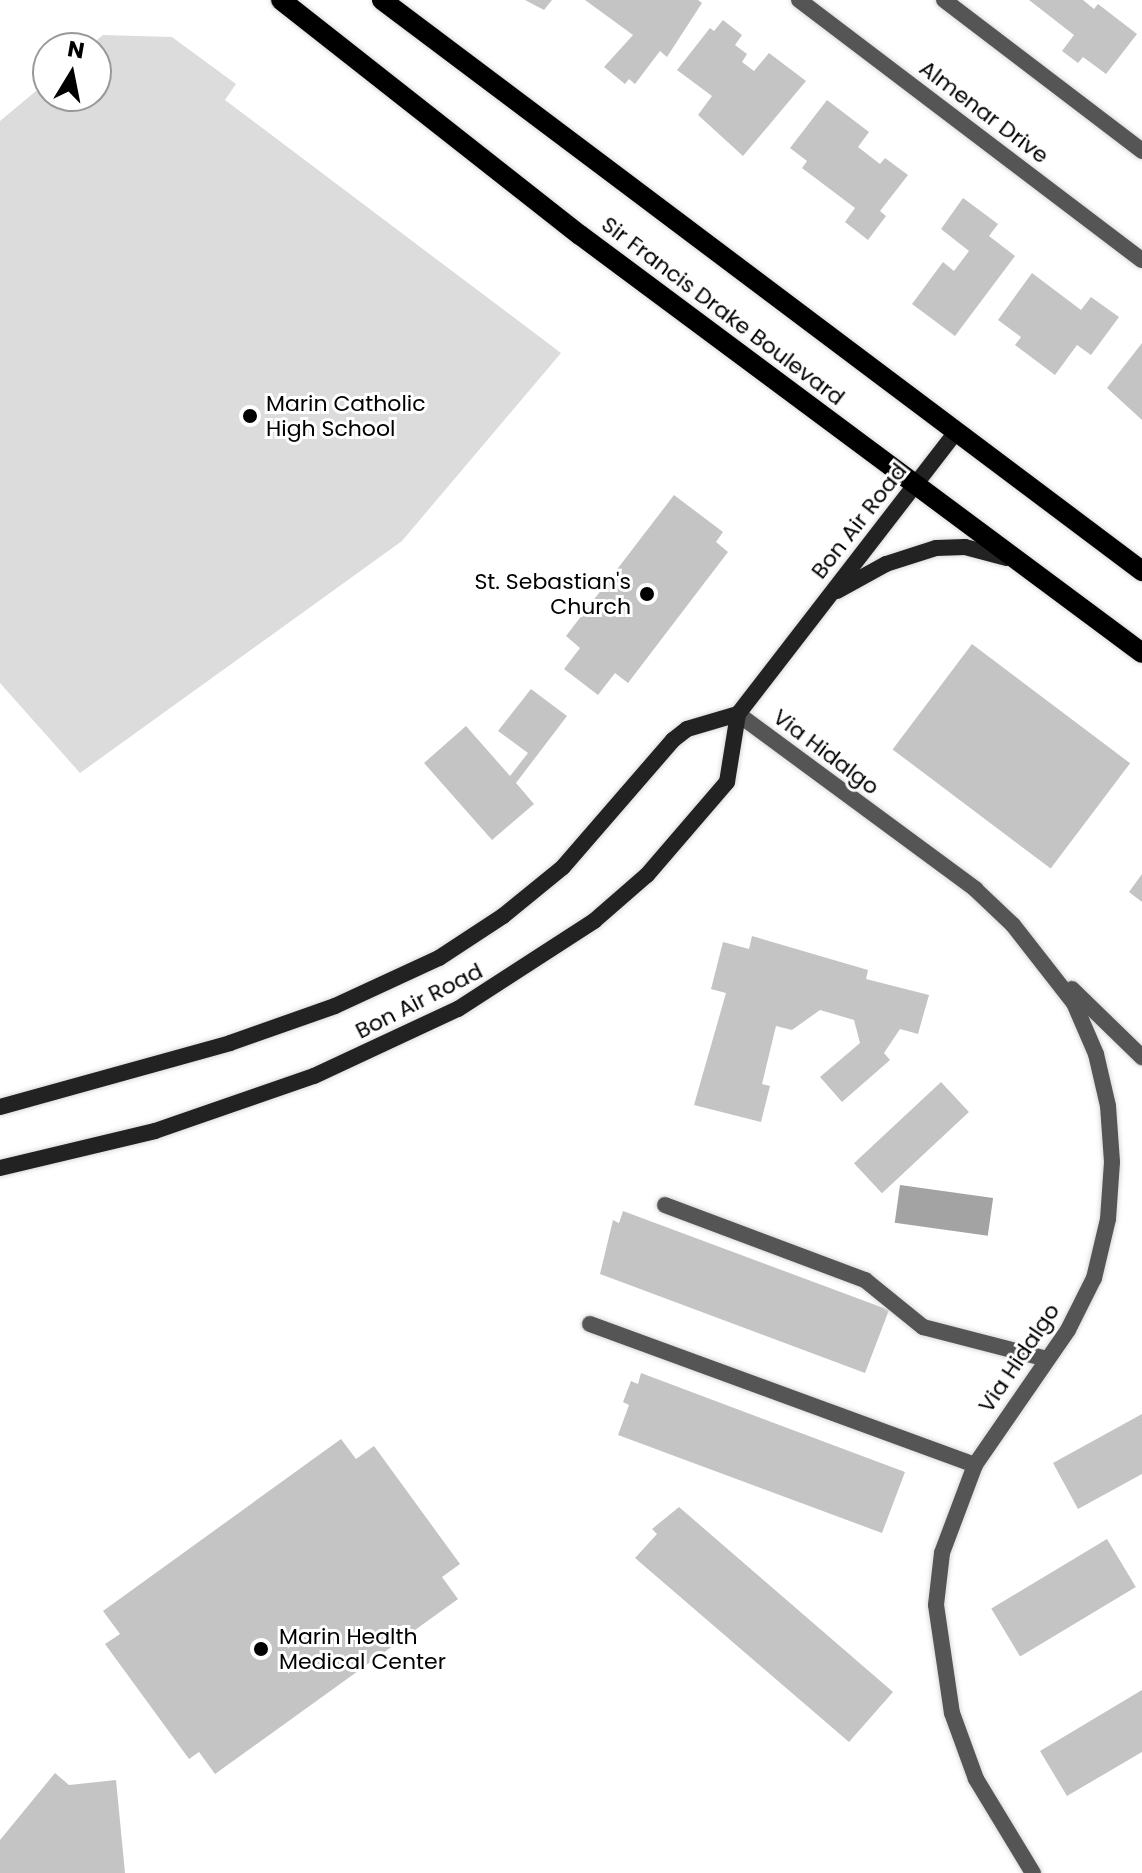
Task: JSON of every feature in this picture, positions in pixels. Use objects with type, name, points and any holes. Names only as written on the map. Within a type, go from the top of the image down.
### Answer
[{"type":"main road","name":"Sir Francis Drake Boulevard","points":[[281,0],[580,235],[1142,653]]},
{"type":"main road","name":"Sir Francis Drake Boulevard","points":[[382,0],[1142,571]]},
{"type":"main road","name":"Bon Air Road","points":[[0,1168],[155,1131],[263,1096],[414,1032],[516,976],[621,898],[693,824],[727,782],[738,714],[957,431]]},
{"type":"main road","points":[[829,596],[886,564],[936,548],[990,551],[1021,563]]},
{"type":"main road","name":"Bon Air Road","points":[[0,1107],[240,1040],[335,1006],[439,958],[503,916],[563,867],[673,740],[687,729],[738,714]]},
{"type":"street","name":"Almenar Drive","points":[[799,0],[1142,260]]},
{"type":"street","points":[[944,0],[1142,151]]},
{"type":"street","name":"Via Hidalgo","points":[[738,714],[975,889],[1048,966],[1074,1003],[1096,1054],[1108,1106],[1112,1162],[1108,1219],[1094,1278],[1047,1359],[975,1465],[942,1553],[936,1605],[952,1713],[976,1779],[1033,1873]]},
{"type":"street","points":[[1048,966],[1142,1057]]},
{"type":"street","points":[[665,1205],[865,1280],[923,1327],[1047,1359]]},
{"type":"street","points":[[590,1324],[975,1465]]},
{"type":"shaded area","name":"Marin Catholic High School","points":[[112,35],[172,37],[236,84],[225,100],[561,353],[402,541],[80,773],[0,683],[0,121],[32,94],[32,112],[112,112]]},
{"type":"shaded area","points":[[900,1185],[993,1198],[988,1236],[895,1223]]},
{"type":"building","points":[[525,0],[552,0],[544,10]]},
{"type":"building","points":[[585,0],[698,0],[702,3],[667,57],[660,51],[635,84],[629,79],[625,84],[604,67],[633,35]]},
{"type":"building","points":[[1029,0],[1083,0],[1094,9],[1098,4],[1137,34],[1106,74],[1083,57],[1078,63],[1062,51],[1074,35]]},
{"type":"building","points":[[723,20],[742,35],[735,45],[747,54],[742,62],[754,71],[769,53],[806,81],[743,156],[698,115],[712,96],[677,70],[710,28],[714,31]]},
{"type":"building","points":[[827,100],[869,132],[858,147],[880,164],[885,158],[908,175],[880,211],[886,216],[868,240],[845,222],[855,208],[802,168],[807,161],[790,148]]},
{"type":"building","points":[[963,198],[998,224],[989,236],[1015,256],[955,336],[912,304],[943,262],[954,271],[969,251],[941,229]]},
{"type":"building","points":[[1032,273],[1081,310],[1091,297],[1119,317],[1091,355],[1077,345],[1055,375],[1015,345],[1021,337],[998,320]]},
{"type":"building","points":[[1142,343],[1142,420],[1107,388]]},
{"type":"building","name":"St. Sebastian's Church","points":[[674,495],[723,532],[716,542],[728,552],[628,683],[615,673],[598,695],[564,669],[580,648],[566,636]]},
{"type":"building","points":[[972,644],[1130,763],[1051,869],[893,749]]},
{"type":"building","points":[[531,689],[567,716],[516,783],[534,804],[492,840],[424,763],[466,726],[510,776],[528,753],[498,731]]},
{"type":"building","points":[[1142,874],[1142,902],[1129,892]]},
{"type":"building","points":[[752,936],[868,970],[866,979],[929,995],[918,1034],[900,1029],[884,1053],[890,1060],[842,1102],[820,1077],[860,1043],[854,1020],[820,1010],[792,1030],[776,1026],[762,1084],[770,1086],[761,1122],[694,1105],[726,993],[711,989],[723,942],[749,949]]},
{"type":"building","points":[[941,1082],[969,1112],[882,1193],[854,1163]]},
{"type":"building","points":[[623,1211],[889,1310],[865,1373],[600,1274],[613,1220],[619,1223]]},
{"type":"building","points":[[641,1373],[905,1472],[882,1533],[618,1435],[629,1405],[623,1402],[631,1381],[638,1384]]},
{"type":"building","points":[[1142,1414],[1142,1474],[1078,1509],[1053,1463]]},
{"type":"building","points":[[341,1439],[356,1459],[374,1446],[460,1564],[442,1577],[458,1599],[215,1774],[199,1752],[189,1759],[105,1644],[120,1634],[103,1611]]},
{"type":"building","points":[[679,1507],[893,1692],[849,1742],[635,1558],[657,1534],[652,1529]]},
{"type":"building","points":[[1107,1539],[1136,1587],[1020,1657],[991,1609]]},
{"type":"building","points":[[1142,1690],[1142,1752],[1067,1796],[1040,1751]]},
{"type":"building","points":[[55,1773],[69,1785],[116,1780],[125,1873],[0,1873],[0,1840]]},
{"type":"place","name":"Marin Catholic High School","points":[[250,416]]},
{"type":"place","name":"St. Sebastian's Church","points":[[647,594]]},
{"type":"place","name":"Marin Health Medical Center","points":[[261,1649]]}]
